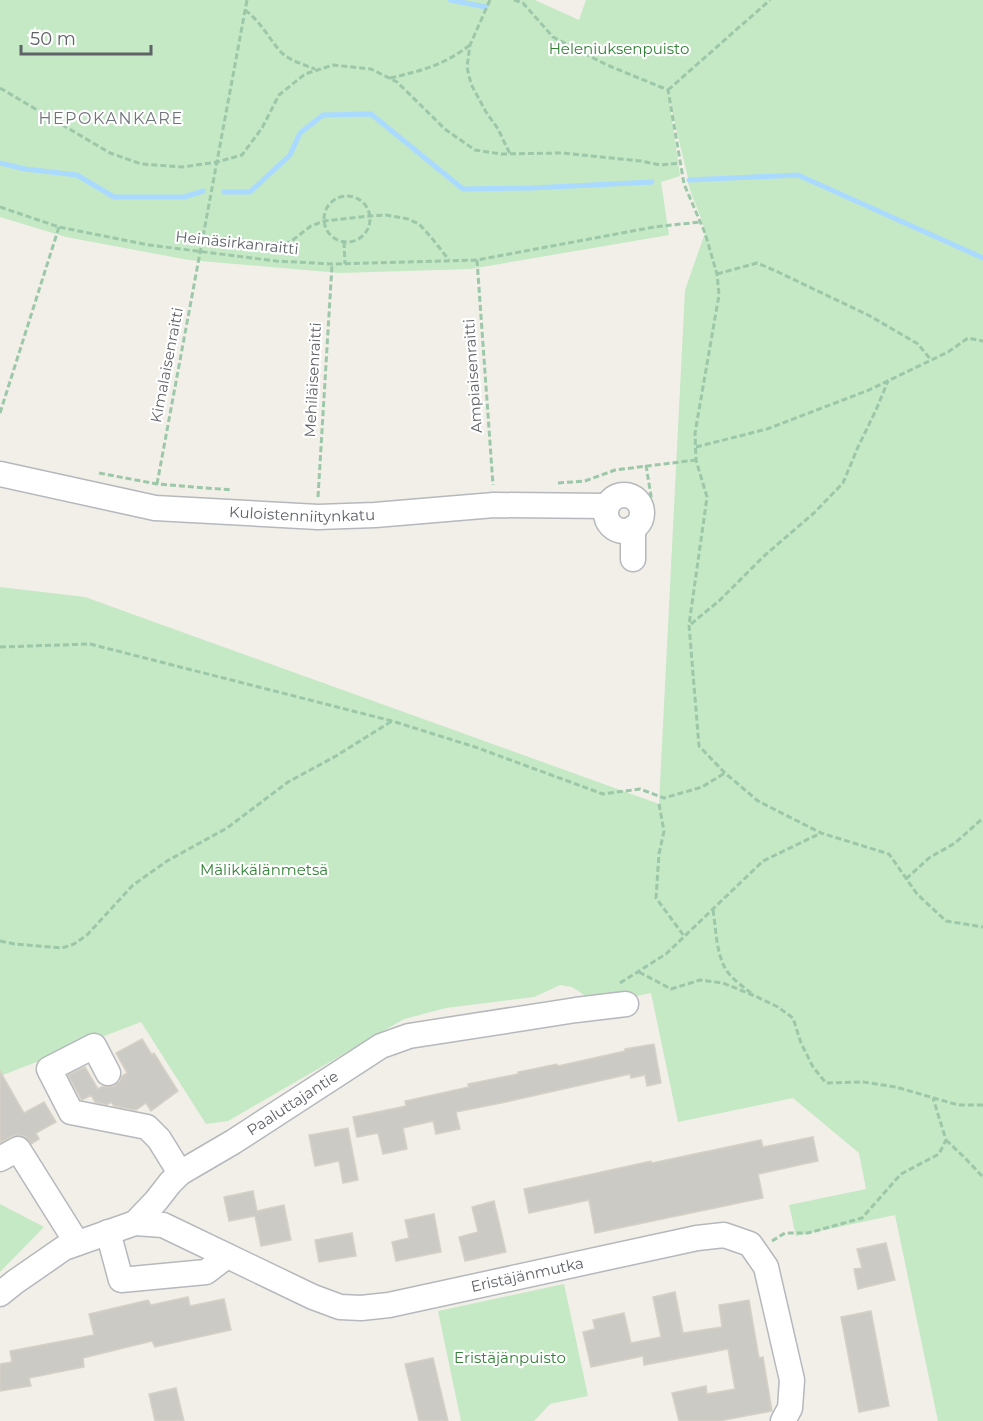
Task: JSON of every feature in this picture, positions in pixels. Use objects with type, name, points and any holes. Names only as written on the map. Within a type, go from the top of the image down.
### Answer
[{"type":"street","name":"Kuloistenniitynkatu","points":[[0,474],[155,508],[318,517],[375,515],[494,505],[607,506],[617,496],[629,495],[641,508],[642,514],[633,528],[633,559]]},
{"type":"street","name":"Paaluttajantie","points":[[1,1291],[64,1248],[135,1222],[180,1173],[233,1142],[381,1046],[409,1036],[619,996]]},
{"type":"street","points":[[108,1073],[94,1046],[49,1069],[71,1112],[147,1127],[159,1139],[180,1173]]},
{"type":"street","points":[[0,1160],[18,1149],[76,1243]]},
{"type":"street","name":"Eristäjänmutka","points":[[135,1222],[163,1225],[313,1297],[340,1307],[361,1308],[388,1305],[724,1234],[750,1244],[755,1251]]},
{"type":"street","points":[[108,1232],[121,1280],[206,1272],[227,1256]]},
{"type":"street","points":[[755,1251],[766,1267],[792,1380],[790,1408],[783,1421]]},
{"type":"path","name":"Kimalaisenraitti","points":[[158,484],[247,0]]},
{"type":"path","points":[[490,0],[470,45],[467,67],[471,84],[510,154]]},
{"type":"path","points":[[514,0],[523,3],[553,37],[607,65],[668,90]]},
{"type":"path","points":[[668,90],[770,0]]},
{"type":"path","points":[[245,10],[256,18],[280,51],[289,58],[316,70]]},
{"type":"path","points":[[390,78],[426,70],[460,53],[470,45]]},
{"type":"path","points":[[0,88],[110,153],[141,164],[183,167],[217,162],[242,155],[262,128],[279,95],[305,74],[333,65],[371,69],[397,82],[446,130],[475,150],[510,154],[562,153],[660,165],[681,163]]},
{"type":"path","points":[[668,90],[684,184],[700,222],[717,274],[719,295],[696,433],[696,460],[707,497],[690,625],[699,746],[725,773],[758,801],[821,833],[889,854],[917,894],[946,921],[983,927]]},
{"type":"path","points":[[346,196],[361,200],[368,208],[370,216],[369,228],[363,237],[354,242],[338,241],[330,235],[324,221],[325,210],[329,204],[336,198],[346,196]]},
{"type":"path","name":"Heinäsirkanraitti","points":[[0,207],[59,226],[149,245],[276,261],[332,264],[477,260],[654,227],[700,222]]},
{"type":"path","points":[[204,236],[240,239],[263,245],[290,242],[311,226],[324,221],[386,216],[408,219],[419,224],[449,260]]},
{"type":"path","points":[[0,413],[59,226]]},
{"type":"path","points":[[344,242],[345,264]]},
{"type":"path","name":"Ampiaisenraitti","points":[[477,260],[493,490]]},
{"type":"path","points":[[717,274],[757,263],[870,316],[918,344],[931,360]]},
{"type":"path","name":"Mehiläisenraitti","points":[[318,497],[332,264]]},
{"type":"path","points":[[696,447],[767,429],[869,390],[948,352],[968,338],[983,341]]},
{"type":"path","points":[[690,625],[814,513],[843,483],[888,381]]},
{"type":"path","points":[[550,484],[585,481],[615,470],[696,460]]},
{"type":"path","points":[[90,471],[158,484],[238,490]]},
{"type":"path","points":[[0,647],[90,644],[392,721],[475,747],[603,794],[640,789],[664,798],[702,787],[725,773]]},
{"type":"path","points":[[0,941],[62,948],[74,944],[87,935],[133,885],[167,861],[227,828],[288,782],[336,756],[392,721]]},
{"type":"path","points":[[659,804],[664,831],[659,854],[656,898],[684,937]]},
{"type":"path","points":[[906,879],[928,858],[955,843],[983,818]]},
{"type":"path","points":[[619,996],[639,972],[666,954],[763,861],[821,833]]},
{"type":"path","points":[[713,910],[724,967],[738,983],[755,996]]},
{"type":"path","points":[[639,972],[671,989],[700,980],[723,983],[778,1007],[793,1018],[801,1043],[813,1067],[826,1083],[863,1082],[896,1087],[958,1105],[983,1105]]},
{"type":"path","points":[[933,1098],[946,1140],[983,1177]]},
{"type":"path","points":[[755,1251],[785,1233],[808,1233],[862,1218],[901,1174],[939,1154],[946,1140]]},
{"type":"green space","name":"Mälikkälänmetsä","points":[[0,0],[535,0],[579,20],[586,0],[983,0],[983,1421],[938,1421],[895,1215],[796,1236],[789,1205],[866,1189],[859,1153],[793,1098],[678,1122],[651,993],[598,1004],[572,987],[560,985],[534,997],[446,1008],[404,1019],[228,1121],[206,1124],[141,1022],[0,1076],[0,587],[85,597],[659,804],[685,290],[705,233],[688,182],[775,176],[688,178],[669,99],[680,176],[661,182],[669,235],[470,269],[340,273],[189,260],[66,237],[0,217]]},
{"type":"green space","points":[[0,1204],[44,1227],[0,1272]]},
{"type":"green space","name":"Eristäjänpuisto","points":[[564,1284],[588,1396],[550,1404],[534,1421],[461,1421],[438,1311]]},
{"type":"building","points":[[142,1039],[152,1055],[154,1053],[178,1091],[151,1111],[146,1103],[136,1110],[114,1106],[111,1102],[107,1105],[95,1102],[91,1095],[82,1100],[68,1075],[85,1067],[98,1089],[103,1086],[114,1086],[127,1073],[116,1053]]},
{"type":"building","points":[[654,1044],[661,1083],[647,1086],[645,1075],[631,1078],[630,1074],[456,1112],[460,1129],[436,1134],[433,1121],[403,1128],[407,1149],[383,1154],[378,1133],[357,1137],[353,1117],[406,1106],[405,1101],[469,1087],[468,1084]]},
{"type":"building","points":[[0,1071],[24,1113],[44,1102],[56,1122],[36,1133],[39,1139],[31,1144],[25,1137],[19,1135],[0,1143]]},
{"type":"building","points":[[348,1128],[358,1180],[343,1183],[339,1161],[315,1166],[309,1135]]},
{"type":"building","points":[[813,1137],[818,1161],[758,1174],[763,1198],[595,1233],[589,1200],[529,1213],[524,1189],[761,1140],[763,1147]]},
{"type":"building","points":[[253,1191],[257,1211],[284,1205],[291,1240],[261,1246],[255,1216],[229,1221],[224,1197]]},
{"type":"building","points":[[494,1201],[506,1252],[465,1261],[459,1237],[478,1232],[472,1207]]},
{"type":"building","points":[[434,1214],[441,1252],[396,1261],[392,1242],[409,1238],[405,1220]]},
{"type":"building","points":[[352,1233],[356,1256],[319,1262],[315,1240]]},
{"type":"building","points":[[886,1243],[895,1280],[858,1289],[854,1269],[862,1268],[857,1249]]},
{"type":"building","points":[[675,1292],[683,1333],[722,1327],[719,1305],[749,1300],[759,1358],[763,1357],[772,1411],[719,1421],[679,1421],[672,1393],[706,1386],[707,1394],[735,1389],[728,1349],[644,1365],[643,1356],[591,1367],[583,1332],[595,1329],[593,1320],[624,1313],[631,1343],[661,1337],[653,1297]]},
{"type":"building","points":[[188,1297],[190,1306],[224,1299],[231,1330],[155,1347],[152,1341],[83,1358],[84,1367],[29,1378],[31,1386],[0,1391],[0,1364],[12,1362],[10,1351],[94,1335],[89,1314],[148,1300],[151,1305]]},
{"type":"building","points":[[871,1311],[889,1406],[859,1412],[841,1317]]},
{"type":"building","points":[[433,1358],[448,1421],[419,1421],[405,1364]]},
{"type":"building","points":[[176,1388],[184,1421],[155,1421],[149,1394]]},
{"type":"waterway","points":[[450,0],[486,7]]},
{"type":"waterway","points":[[224,192],[250,192],[290,155],[300,133],[323,115],[371,114],[463,189],[652,182]]},
{"type":"waterway","points":[[0,163],[25,169],[77,175],[114,197],[184,197],[203,191]]},
{"type":"waterway","points":[[689,180],[798,175],[983,258]]},
{"type":"district","name":"HEPOKANKARE","points":[[111,118]]},
{"type":"park label","name":"Heleniuksenpuisto","points":[[619,49]]}]
